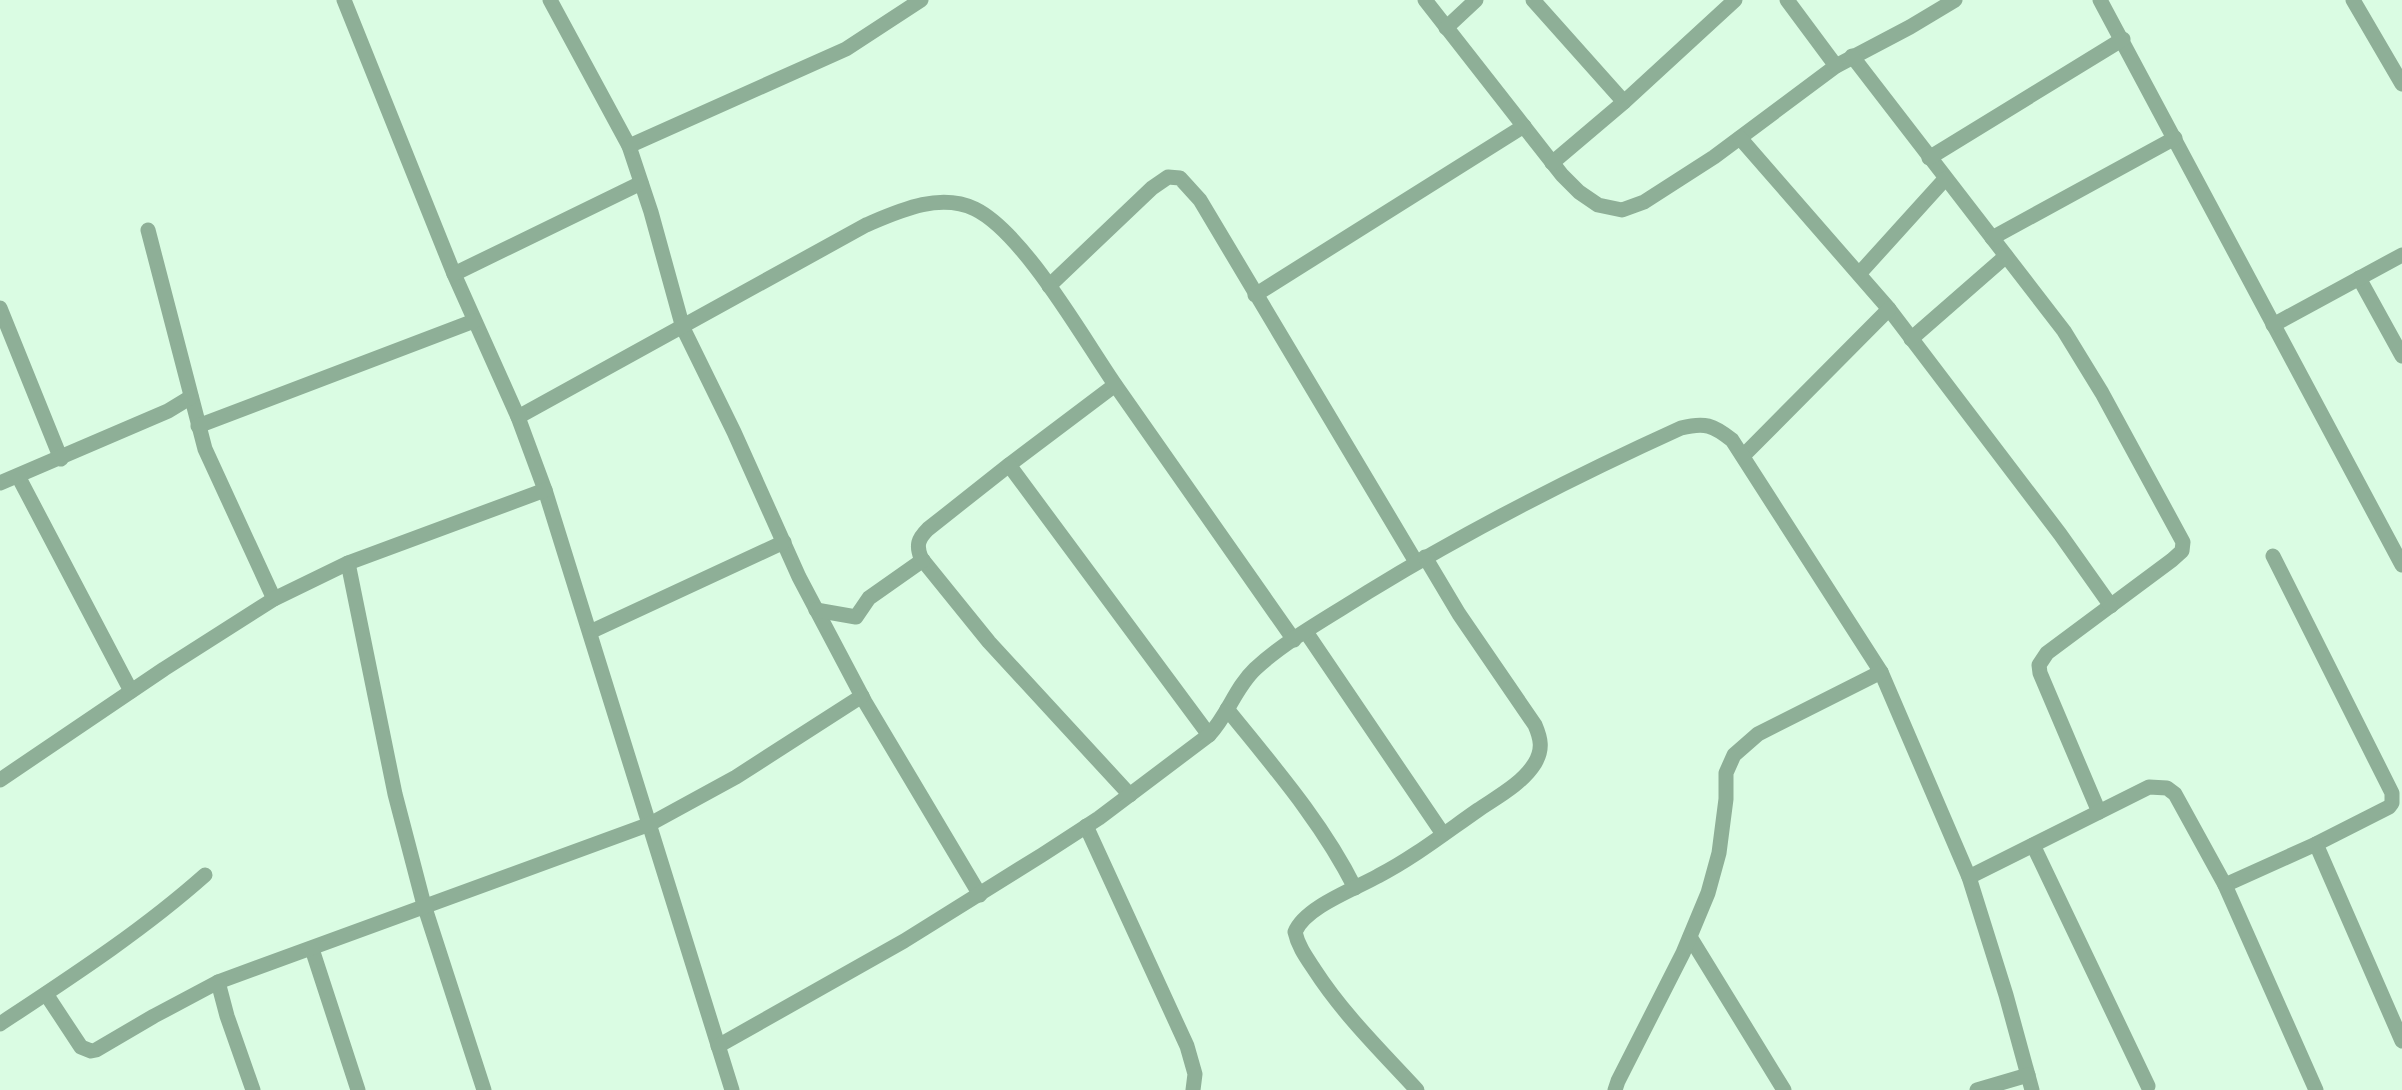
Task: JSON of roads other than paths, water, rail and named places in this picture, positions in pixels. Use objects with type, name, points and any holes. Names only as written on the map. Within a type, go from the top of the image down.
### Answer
[{"type":"street","points":[[344,0],[454,274],[518,417],[545,490],[732,1090]]},
{"type":"street","points":[[550,0],[629,146],[682,328],[734,432],[816,610],[862,696],[980,895]]},
{"type":"street","points":[[629,146],[846,49],[921,0]]},
{"type":"street","points":[[1425,0],[1552,163],[1579,192],[1598,205],[1622,210],[1644,202],[1740,138],[1836,66],[1955,0]]},
{"type":"street","points":[[1446,28],[1476,0]]},
{"type":"street","points":[[1533,0],[1624,102]]},
{"type":"street","points":[[1552,163],[1624,102],[1735,0]]},
{"type":"street","points":[[1787,0],[1836,66]]},
{"type":"street","points":[[2100,0],[2123,39],[2402,565]]},
{"type":"street","points":[[2353,0],[2402,84]]},
{"type":"street","points":[[1929,158],[2123,39]]},
{"type":"street","points":[[1852,56],[2064,331],[2102,393],[2182,542],[2182,551],[2172,560],[2047,653],[2039,665],[2040,674],[2099,812]]},
{"type":"street","points":[[1255,295],[1524,126]]},
{"type":"street","points":[[1740,138],[1889,309],[2060,534],[2110,606]]},
{"type":"street","points":[[1992,238],[2175,138]]},
{"type":"street","points":[[1049,286],[1152,188],[1168,177],[1180,178],[1200,200],[1255,295],[1420,560],[1535,725],[1541,740],[1540,753],[1534,765],[1516,783],[1380,876],[1355,888],[1301,921],[1295,932],[1301,949],[1326,988],[1348,1016],[1417,1090]]},
{"type":"street","points":[[1859,274],[1945,179]]},
{"type":"street","points":[[454,274],[641,183]]},
{"type":"street","points":[[518,417],[866,225],[902,210],[932,203],[958,204],[974,209],[993,220],[1049,286],[1115,385],[1443,834]]},
{"type":"street","points":[[148,230],[205,449],[274,599]]},
{"type":"street","points":[[2273,325],[2402,255]]},
{"type":"street","points":[[1911,339],[2006,256]]},
{"type":"street","points":[[2359,278],[2402,357]]},
{"type":"street","points":[[0,308],[61,459]]},
{"type":"street","points":[[1743,456],[1889,309]]},
{"type":"street","points":[[198,426],[474,321]]},
{"type":"street","points":[[1115,385],[1008,465],[922,535],[918,549],[923,560],[989,642],[1130,795]]},
{"type":"street","points":[[0,483],[61,459],[168,411],[190,397]]},
{"type":"street","points":[[718,1046],[904,941],[1086,826],[1209,735],[1251,674],[1300,636],[1420,560],[1579,474],[1681,428],[1696,424],[1719,429],[1732,440],[1881,672],[1969,877],[2006,995],[2030,1083],[1977,1090]]},
{"type":"street","points":[[1008,465],[1209,735]]},
{"type":"street","points":[[18,476],[130,691]]},
{"type":"street","points":[[0,780],[130,691],[274,599],[348,563],[545,490]]},
{"type":"street","points":[[590,632],[784,542]]},
{"type":"street","points":[[2224,885],[2316,844],[2389,807],[2392,803],[2392,793],[2273,556]]},
{"type":"street","points":[[816,610],[856,617],[869,598],[923,560]]},
{"type":"street","points":[[348,563],[395,794],[424,905],[484,1090]]},
{"type":"street","points":[[1616,1090],[1618,1081],[1690,937],[1708,893],[1719,853],[1726,799],[1726,773],[1734,755],[1758,734],[1881,672]]},
{"type":"street","points":[[46,994],[81,1047],[91,1051],[218,982],[650,824],[736,777],[862,696]]},
{"type":"street","points":[[1227,710],[1291,786],[1355,888]]},
{"type":"street","points":[[1969,877],[2149,787],[2167,788],[2175,794],[2224,885],[2316,1090]]},
{"type":"street","points":[[1086,826],[1187,1046],[1196,1074],[1193,1090]]},
{"type":"street","points":[[2316,844],[2402,1041]]},
{"type":"street","points":[[2033,845],[2148,1086]]},
{"type":"street","points":[[0,1024],[153,919],[205,875]]},
{"type":"street","points":[[1690,937],[1784,1090]]},
{"type":"street","points":[[312,949],[358,1090]]},
{"type":"street","points":[[218,982],[253,1090]]}]
